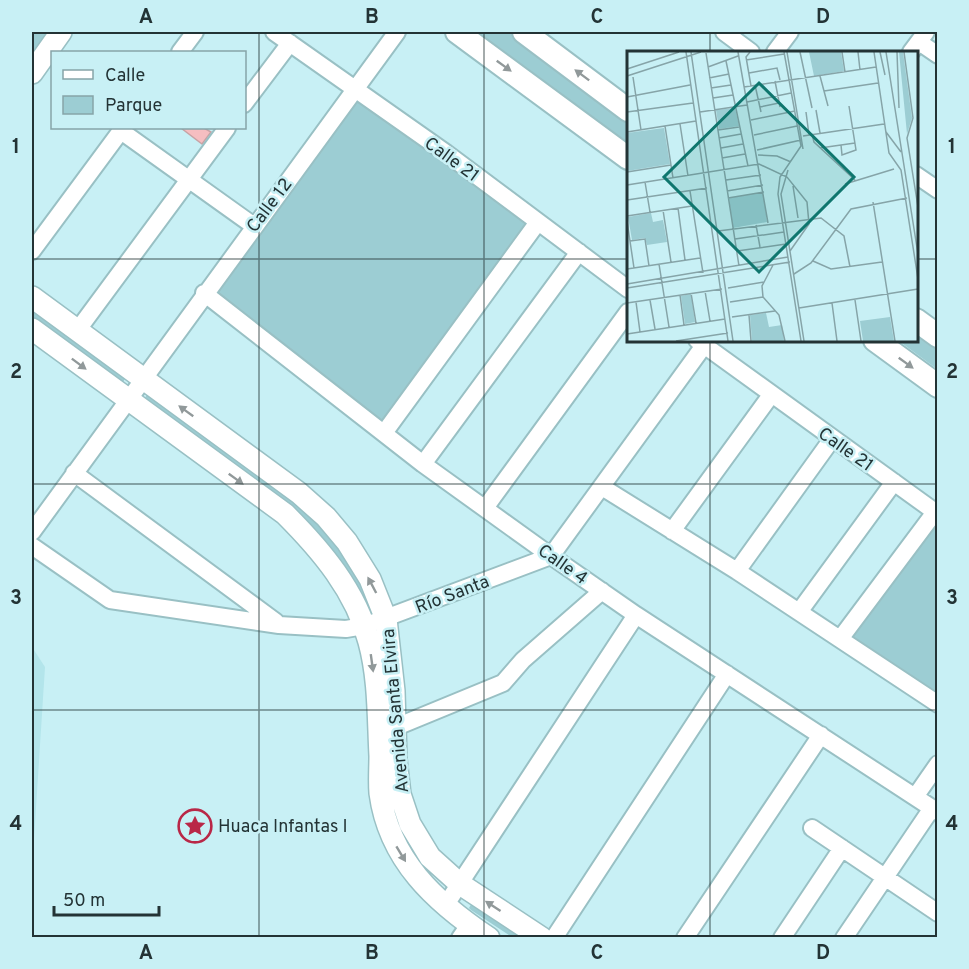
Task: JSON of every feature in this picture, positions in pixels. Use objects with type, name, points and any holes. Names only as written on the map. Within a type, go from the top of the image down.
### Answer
[{"type":"main road","points":[[457,32],[627,157]]},
{"type":"main road","points":[[524,32],[627,109]]},
{"type":"main road","points":[[918,321],[938,336]]},
{"type":"main road","points":[[878,342],[938,386]]},
{"type":"street","points":[[32,73],[61,32]]},
{"type":"street","points":[[181,51],[195,32]]},
{"type":"street","name":"Calle 21","points":[[274,32],[446,153],[627,288]]},
{"type":"street","name":"Calle 12","points":[[32,532],[204,293],[397,32]]},
{"type":"street","points":[[724,32],[750,51]]},
{"type":"street","points":[[776,51],[790,32]]},
{"type":"street","points":[[919,42],[938,55]]},
{"type":"street","points":[[246,101],[290,43]]},
{"type":"street","points":[[32,250],[122,129],[254,226]]},
{"type":"street","points":[[77,331],[226,129]]},
{"type":"street","points":[[918,176],[938,190]]},
{"type":"street","points":[[384,434],[538,222]]},
{"type":"street","points":[[423,464],[579,252]]},
{"type":"street","name":"Calle 4","points":[[204,293],[423,464],[551,556],[636,615],[934,810]]},
{"type":"street","name":"Avenida Santa Elvira","points":[[32,297],[299,493],[326,517],[347,542],[370,579],[386,619],[400,794],[410,824],[430,857],[459,884],[542,938]]},
{"type":"street","points":[[485,508],[627,313]]},
{"type":"street","name":"Avenida Santa Elvira","points":[[32,329],[285,514],[326,558],[343,584],[364,626],[370,644],[376,692],[380,792],[385,816],[395,844],[410,869],[445,906],[464,931],[489,938]]},
{"type":"street","points":[[551,556],[703,342]]},
{"type":"street","name":"Calle 21","points":[[703,342],[771,395],[936,513]]},
{"type":"street","points":[[672,531],[771,395]]},
{"type":"street","points":[[737,571],[832,439]]},
{"type":"street","points":[[74,473],[279,625]]},
{"type":"street","points":[[799,612],[894,482]]},
{"type":"street","points":[[602,487],[737,571],[938,704]]},
{"type":"street","points":[[840,639],[936,513]]},
{"type":"street","name":"Río Santa","points":[[32,546],[110,600],[279,625],[346,629],[386,619],[551,556]]},
{"type":"street","points":[[396,727],[503,683],[524,660],[602,591]]},
{"type":"street","points":[[445,906],[636,615]]},
{"type":"street","points":[[554,938],[727,674]]},
{"type":"street","points":[[685,938],[821,735]]},
{"type":"street","points":[[915,797],[938,764]]},
{"type":"street","points":[[844,938],[934,810]]},
{"type":"street","points":[[812,828],[938,913]]},
{"type":"street","points":[[783,938],[842,848]]},
{"type":"shaded area","points":[[32,647],[45,667],[32,859]]},
{"type":"green space","points":[[32,32],[54,32],[32,62]]},
{"type":"green space","points":[[476,32],[515,32],[627,113],[627,143]]},
{"type":"green space","points":[[356,95],[532,224],[386,426],[213,296]]},
{"type":"green space","points":[[32,303],[127,375],[122,384],[32,319]]},
{"type":"green space","points":[[918,326],[937,341],[937,369],[900,342],[918,342]]},
{"type":"green space","points":[[150,390],[321,519],[365,584],[371,609],[366,609],[342,563],[324,542],[143,401]]},
{"type":"green space","points":[[936,523],[937,525],[937,698],[848,640]]},
{"type":"green space","points":[[473,901],[533,937],[512,937],[471,910],[469,908]]},
{"type":"building","points":[[182,129],[206,129],[211,132],[202,144]]},
{"type":"place","name":"Huaca Infantas I","points":[[195,826]]}]
